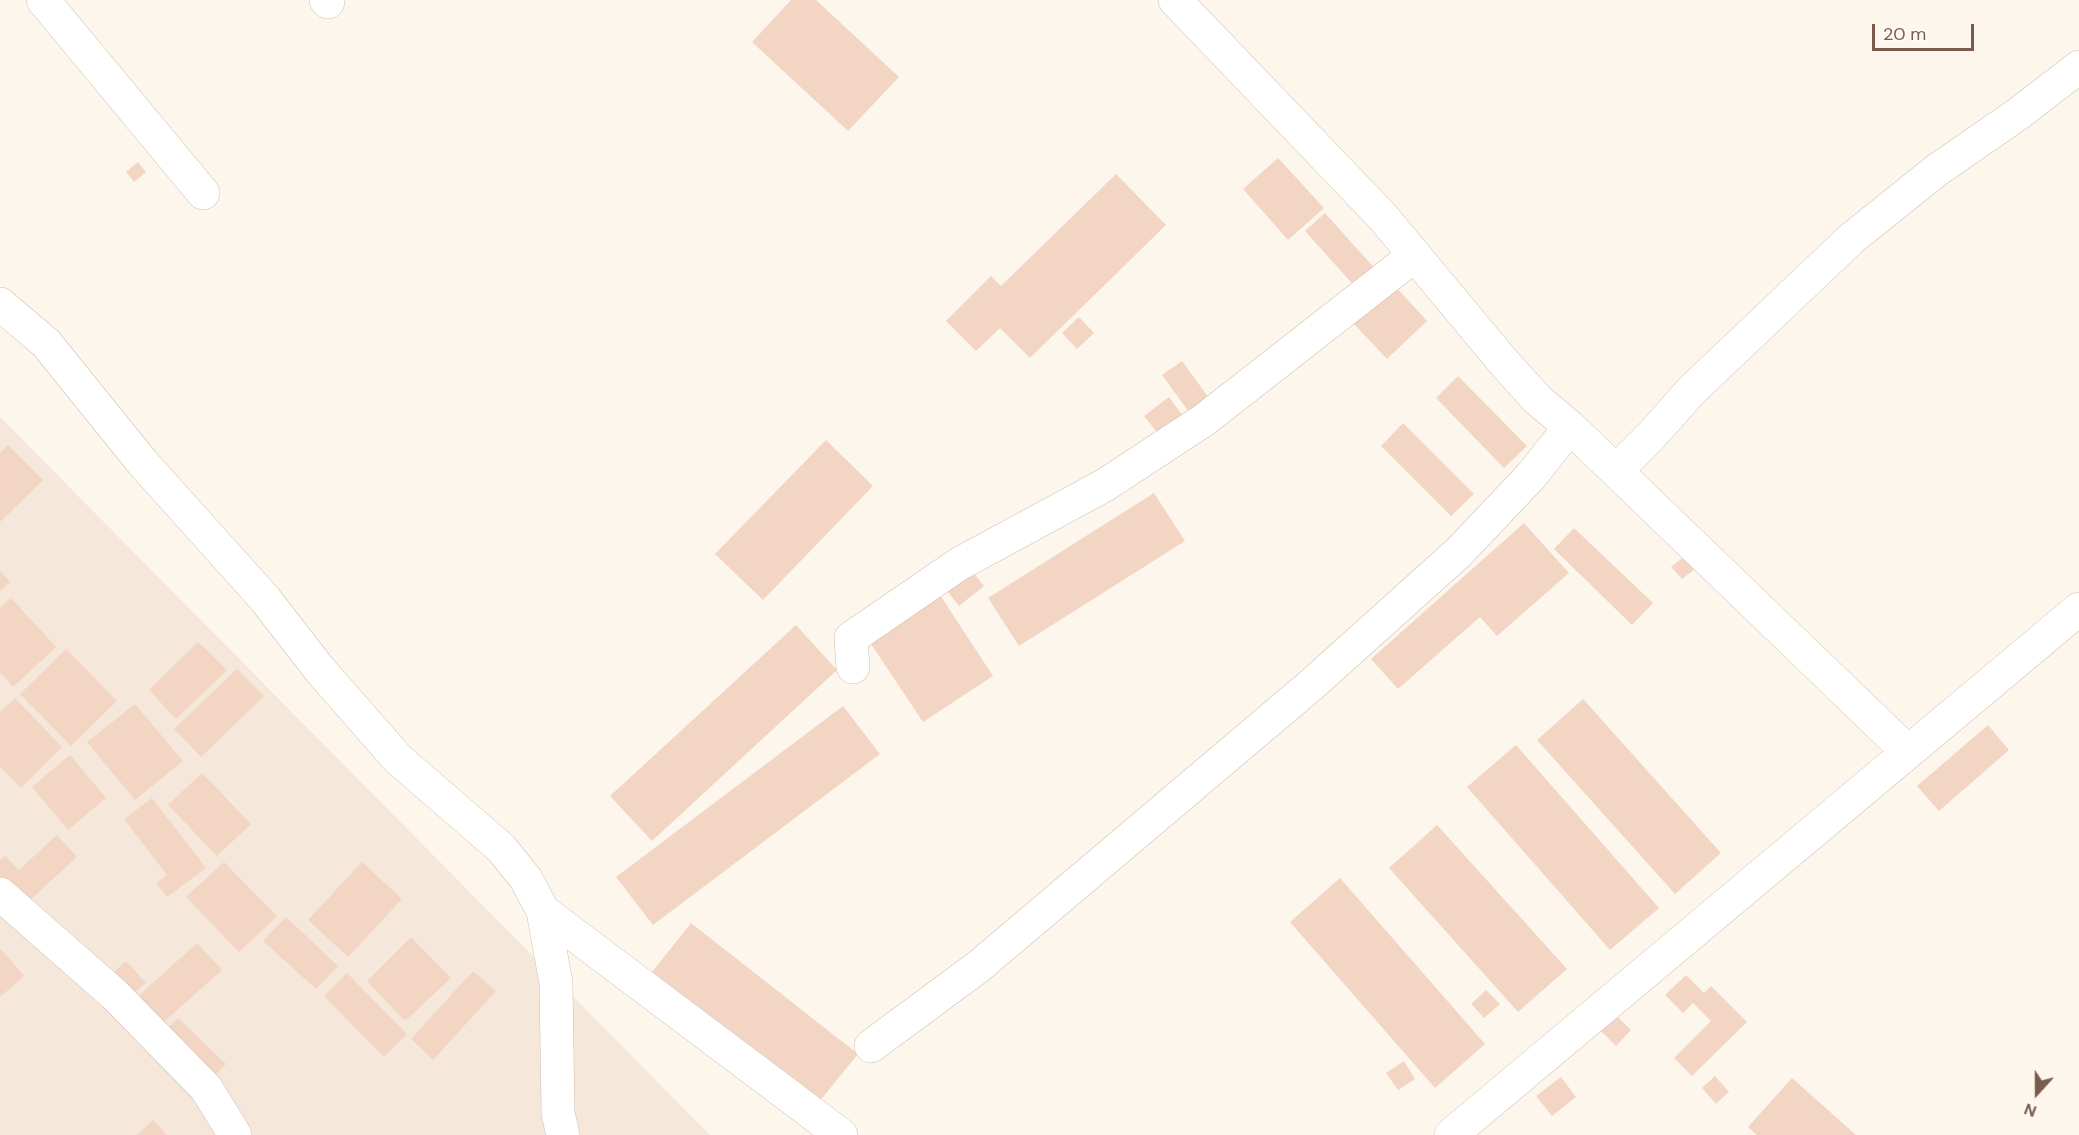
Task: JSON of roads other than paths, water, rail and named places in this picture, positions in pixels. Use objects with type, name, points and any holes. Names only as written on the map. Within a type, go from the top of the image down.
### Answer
[{"type":"street","points":[[43,0],[203,193]]},
{"type":"street","points":[[1175,0],[1382,216],[1538,400],[1570,427],[1908,752]]},
{"type":"street","points":[[1616,471],[1692,390],[1851,239],[1937,170],[2018,114],[2079,67]]},
{"type":"street","points":[[853,667],[850,638],[959,564],[1105,485],[1204,420],[1415,255]]},
{"type":"street","points":[[0,304],[46,343],[142,462],[265,599],[320,670],[398,759],[501,848],[526,879],[543,911],[556,983],[558,1113],[562,1135]]},
{"type":"street","points":[[871,1046],[978,967],[1310,686],[1459,552],[1532,476],[1570,427]]},
{"type":"street","points":[[1451,1135],[2079,609]]},
{"type":"street","points":[[0,894],[115,995],[206,1088],[235,1135]]},
{"type":"street","points":[[543,911],[841,1135]]}]
